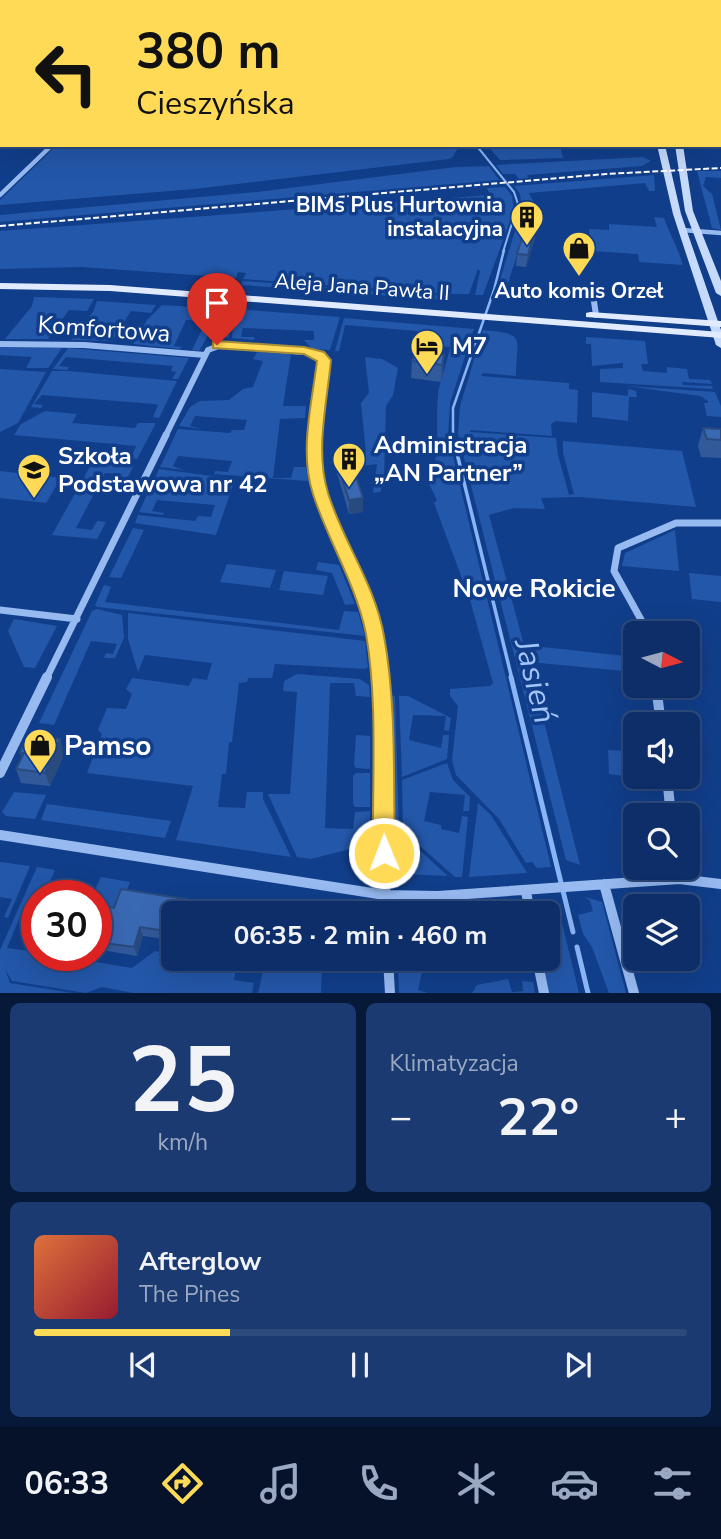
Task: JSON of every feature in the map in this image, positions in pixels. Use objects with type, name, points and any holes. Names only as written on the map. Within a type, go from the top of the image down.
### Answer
[{"type":"main road","points":[[661,147],[682,230],[719,332]]},
{"type":"main road","points":[[679,147],[687,201],[721,293]]},
{"type":"main road","name":"Aleja Jana Pawła II","points":[[0,278],[97,278],[719,332]]},
{"type":"main road","name":"Aleja Jana Pawła II","points":[[0,286],[110,288],[411,306]]},
{"type":"main road","name":"Aleja Jana Pawła II","points":[[493,314],[596,315],[719,332]]},
{"type":"street","points":[[0,195],[50,147]]},
{"type":"street","points":[[682,230],[721,233]]},
{"type":"street","points":[[592,288],[596,315]]},
{"type":"street","name":"Komfortowa","points":[[0,344],[76,345],[205,355]]},
{"type":"street","points":[[0,773],[211,347],[221,345],[304,351],[319,355],[324,360],[314,453],[320,492],[364,596],[379,661],[385,901]]},
{"type":"street","points":[[642,621],[614,571],[618,548],[676,523],[721,523]]},
{"type":"street","points":[[0,610],[77,619]]},
{"type":"street","points":[[0,835],[323,883],[385,895],[438,896],[526,891],[631,880]]},
{"type":"street","points":[[700,879],[721,884]]},
{"type":"street","points":[[604,884],[634,993]]},
{"type":"street","points":[[526,891],[528,901]]},
{"type":"street","points":[[389,971],[390,993]]},
{"type":"street","points":[[539,971],[544,993]]},
{"type":"shaded area","points":[[55,147],[458,147],[449,159],[194,189],[0,205],[0,200]]},
{"type":"shaded area","points":[[489,147],[560,147],[563,158],[500,160]]},
{"type":"shaded area","points":[[643,157],[651,161],[642,166],[527,175],[528,178],[519,179],[515,174],[503,174],[496,165]]},
{"type":"shaded area","points":[[489,166],[499,180],[0,222],[0,215],[257,192],[456,167]]},
{"type":"shaded area","points":[[697,171],[721,171],[721,178],[706,177],[703,186],[712,194],[721,230],[712,228]]},
{"type":"shaded area","points":[[654,175],[655,191],[649,191],[645,183],[529,193],[533,201],[533,219],[528,219],[506,290],[499,283],[522,208],[520,194],[514,186]]},
{"type":"shaded area","points":[[505,187],[512,196],[514,210],[483,295],[475,295],[480,271],[478,269],[469,294],[450,294],[243,279],[246,273],[238,272],[236,278],[82,267],[0,269],[0,231],[490,195],[487,188]]},
{"type":"shaded area","points":[[654,217],[664,218],[683,265],[639,262],[638,254],[591,251],[589,229],[609,230],[609,224],[657,227]]},
{"type":"shaded area","points":[[242,281],[448,296],[446,300],[242,285]]},
{"type":"shaded area","points":[[34,297],[94,299],[87,311],[69,310],[48,339],[5,339],[32,306]]},
{"type":"shaded area","points":[[97,301],[156,305],[151,313],[131,311],[112,341],[71,340],[93,312]]},
{"type":"shaded area","points":[[162,305],[209,308],[202,321],[186,320],[174,346],[182,347],[180,349],[133,344],[147,320]]},
{"type":"shaded area","points":[[213,307],[231,309],[229,338],[225,337],[225,328],[212,329],[199,351],[192,350]]},
{"type":"shaded area","points":[[235,309],[340,317],[330,350],[312,349],[304,340],[314,340],[314,331],[243,328],[241,337],[254,337],[254,340],[232,338]]},
{"type":"shaded area","points":[[344,318],[474,329],[450,403],[448,435],[551,867],[537,868],[532,862],[526,863],[499,819],[456,775],[452,760],[458,706],[450,696],[450,689],[490,686],[493,683],[470,600],[434,503],[437,500],[428,482],[437,451],[439,390],[450,347],[416,343],[417,331],[345,325],[339,351],[335,351]]},
{"type":"shaded area","points":[[483,330],[507,333],[516,340],[516,376],[483,373],[481,376],[569,383],[569,389],[578,390],[577,423],[556,421],[551,424],[552,436],[470,432],[556,438],[569,495],[574,494],[563,453],[563,441],[682,451],[696,507],[580,497],[541,498],[545,509],[514,508],[489,515],[524,645],[623,656],[623,671],[529,662],[580,865],[566,860],[458,434],[460,406]]},
{"type":"shaded area","points":[[586,337],[645,341],[648,364],[641,364],[643,371],[667,373],[667,367],[687,369],[689,379],[710,380],[712,384],[682,382],[683,385],[712,386],[713,389],[600,382],[600,369],[623,368],[623,363],[592,366],[591,344],[586,344]]},
{"type":"shaded area","points":[[0,347],[62,348],[48,368],[26,368],[32,357],[0,355]]},
{"type":"shaded area","points":[[68,348],[189,358],[178,379],[172,379],[176,372],[171,371],[173,366],[66,357],[59,366],[69,367],[67,370],[53,369]]},
{"type":"shaded area","points":[[257,352],[291,354],[283,406],[306,406],[305,418],[280,419],[273,478],[291,478],[294,467],[306,467],[308,481],[214,474],[215,471],[228,472],[232,461],[178,456],[173,466],[184,470],[160,467],[178,429],[230,433],[232,430],[244,430],[247,420],[195,416],[190,426],[202,429],[179,426],[190,407],[200,401],[229,400],[243,389],[253,387],[263,361],[253,359]]},
{"type":"shaded area","points":[[365,357],[382,359],[398,368],[393,395],[386,406],[384,480],[380,492],[373,493],[377,464],[352,467],[350,462],[359,460],[366,453],[361,403],[369,393]]},
{"type":"shaded area","points":[[0,369],[46,372],[18,423],[0,432]]},
{"type":"shaded area","points":[[52,371],[177,381],[159,418],[153,417],[158,405],[154,404],[42,395],[34,404],[43,405],[41,408],[31,407]]},
{"type":"shaded area","points":[[626,386],[715,392],[721,406],[721,417],[707,416],[704,403],[708,401],[700,396]]},
{"type":"shaded area","points":[[628,389],[636,391],[637,397],[629,397],[628,421],[592,417],[592,392],[628,396]]},
{"type":"shaded area","points":[[45,411],[77,414],[72,423],[135,428],[138,423],[156,423],[137,459],[131,458],[136,446],[14,435],[21,424]]},
{"type":"shaded area","points":[[93,461],[134,465],[126,481],[118,480],[120,474],[105,473],[76,528],[92,530],[97,521],[106,522],[97,539],[52,535]]},
{"type":"shaded area","points":[[159,469],[235,479],[216,535],[135,523],[138,515],[195,521],[198,516],[211,517],[215,505],[157,500],[152,511],[164,513],[163,515],[139,512]]},
{"type":"shaded area","points":[[0,471],[61,478],[46,503],[0,498]]},
{"type":"shaded area","points":[[133,528],[144,530],[121,578],[109,577]]},
{"type":"shaded area","points":[[675,530],[679,571],[622,566],[625,553]]},
{"type":"shaded area","points":[[318,562],[339,565],[355,604],[345,605],[332,573],[316,570]]},
{"type":"shaded area","points":[[227,564],[276,570],[270,588],[220,582]]},
{"type":"shaded area","points":[[284,571],[328,576],[323,595],[279,590]]},
{"type":"shaded area","points":[[689,573],[721,576],[721,602],[692,599]]},
{"type":"shaded area","points":[[104,585],[111,587],[105,602],[339,630],[344,611],[358,612],[365,636],[97,607],[95,605]]},
{"type":"shaded area","points":[[97,609],[122,615],[124,638],[115,658],[104,658],[106,653],[113,654],[117,644],[91,641],[54,725],[39,723],[92,611]]},
{"type":"shaded area","points":[[128,613],[365,641],[368,667],[365,669],[275,664],[272,678],[248,678],[247,682],[239,683],[232,742],[229,742],[226,774],[222,774],[218,807],[245,808],[247,792],[263,792],[263,799],[291,857],[176,840],[193,786],[87,773],[102,734],[98,730],[107,708],[126,709],[132,694],[126,689],[132,678],[189,686],[193,678],[207,680],[212,663],[145,655],[138,672],[128,639]]},
{"type":"shaded area","points":[[14,619],[57,626],[35,668],[24,667],[8,631]]},
{"type":"shaded area","points":[[297,674],[360,679],[369,685],[370,697],[356,696],[354,683],[330,683],[325,828],[353,829],[355,812],[370,811],[370,844],[311,859],[297,857],[268,794],[290,794],[297,692],[283,691],[284,681]]},
{"type":"shaded area","points":[[395,696],[399,831],[390,831],[388,697]]},
{"type":"shaded area","points":[[399,696],[408,696],[451,718],[449,731],[444,730],[446,716],[413,715],[409,740],[441,748],[443,735],[449,735],[447,759],[402,777]]},
{"type":"shaded area","points":[[356,735],[370,736],[370,769],[356,768],[354,765]]},
{"type":"shaded area","points":[[608,750],[623,751],[623,776],[609,774]]},
{"type":"shaded area","points":[[447,763],[453,780],[470,797],[469,811],[463,811],[465,795],[430,792],[424,821],[459,833],[462,816],[468,817],[462,877],[455,877],[403,831],[402,780]]},
{"type":"shaded area","points":[[356,773],[370,773],[370,807],[355,807],[353,804],[353,776]]},
{"type":"shaded area","points":[[14,792],[46,795],[35,819],[6,816],[2,812]]},
{"type":"shaded area","points":[[478,803],[491,815],[527,873],[469,877]]},
{"type":"shaded area","points":[[47,804],[171,821],[165,838],[41,820]]},
{"type":"shaded area","points":[[404,836],[448,876],[405,874]]},
{"type":"shaded area","points":[[0,862],[30,866],[24,880],[21,880],[21,887],[8,918],[4,917],[12,899],[0,897]]},
{"type":"shaded area","points":[[37,867],[55,870],[51,880],[31,880]]},
{"type":"shaded area","points":[[101,877],[130,882],[116,917],[112,916],[112,880],[100,880]]},
{"type":"shaded area","points":[[585,897],[602,902],[626,993],[609,993],[592,947],[583,934],[578,915],[593,911],[590,901]]},
{"type":"shaded area","points":[[21,903],[21,914],[7,948],[21,950],[21,971],[112,971],[112,965],[132,968],[155,951],[161,952],[161,971],[236,971],[234,980],[254,983],[252,993],[133,993],[102,987],[86,993],[12,981],[5,969],[10,983],[73,993],[0,993],[0,950]]},
{"type":"shaded area","points":[[560,914],[579,993],[548,993],[544,971],[560,971]]},
{"type":"shaded area","points":[[263,971],[322,971],[321,993],[258,993]]},
{"type":"shaded area","points":[[398,971],[422,971],[418,990],[428,993],[399,993]]},
{"type":"shaded area","points":[[508,979],[512,992],[523,991],[522,981],[533,982],[535,993],[472,993],[477,985]]},
{"type":"building","points":[[526,225],[536,226],[528,255],[517,254]]},
{"type":"building","points":[[416,351],[444,355],[442,365],[412,361]]},
{"type":"building","points":[[703,428],[721,429],[721,440],[707,439]]},
{"type":"building","points":[[348,451],[363,498],[349,500],[334,453]]},
{"type":"building","points":[[27,735],[60,739],[45,773],[16,769],[24,753],[20,753]]},
{"type":"building","points":[[121,889],[198,901],[161,901],[161,930],[140,927],[134,947],[112,944],[114,908]]},
{"type":"waterway","name":"Jasień","points":[[478,147],[514,192],[518,204],[503,252]]},
{"type":"waterway","name":"Jasień","points":[[453,436],[453,408],[494,290],[504,250]]},
{"type":"waterway","name":"Jasień","points":[[454,441],[512,679]]},
{"type":"waterway","name":"Jasień","points":[[511,677],[573,932]]},
{"type":"waterway","name":"Jasień","points":[[577,947],[588,993]]},
{"type":"railway","points":[[0,226],[606,174],[721,168]]},
{"type":"place","name":"BIMs Plus Hurtownia instalacyjna","points":[[527,247]]},
{"type":"place","name":"Auto komis Orzeł","points":[[579,278]]},
{"type":"place","name":"M7","points":[[427,376]]},
{"type":"place","name":"Administracja „AN Partner”","points":[[349,489]]},
{"type":"place","name":"Szkoła Podstawowa nr 42","points":[[34,500]]},
{"type":"place","name":"Pamso","points":[[40,775]]},
{"type":"district","name":"Nowe Rokicie","points":[[534,588]]},
{"type":"route","points":[[217,345],[304,351],[315,353],[324,360],[314,453],[320,492],[364,596],[375,635],[381,695],[384,853]]}]
